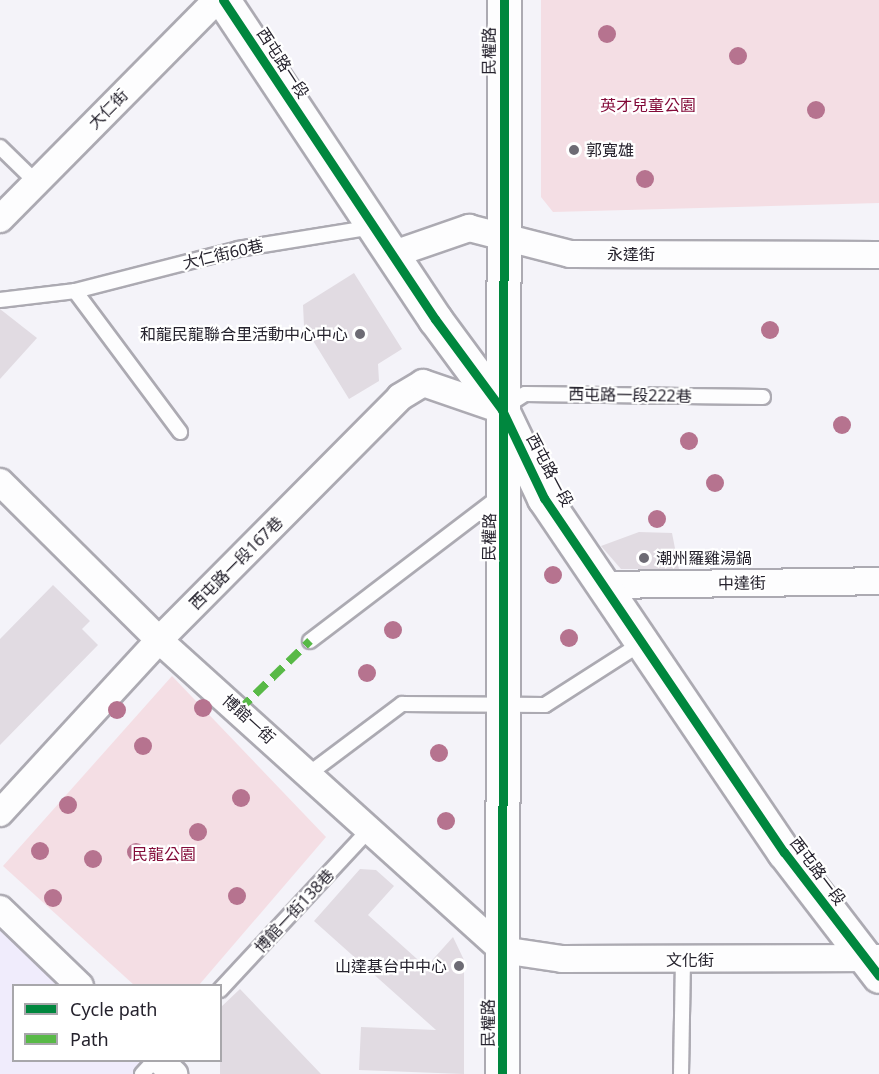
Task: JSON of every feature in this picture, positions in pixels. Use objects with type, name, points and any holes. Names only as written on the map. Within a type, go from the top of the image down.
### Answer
[{"type":"street","name":"大仁街","points":[[0,219],[217,0]]},
{"type":"street","name":"西屯路一段","points":[[224,0],[391,255],[502,410],[544,498],[784,852],[875,964]]},
{"type":"street","name":"民權路","points":[[502,1074],[504,493],[501,239],[504,0]]},
{"type":"street","name":"永達街","points":[[391,255],[469,228],[501,239],[570,254],[879,255]]},
{"type":"street","name":"西屯路一段167巷","points":[[0,813],[159,639],[400,397],[423,383],[502,410]]},
{"type":"street","name":"博館一街","points":[[0,482],[159,639],[310,773],[367,832],[502,950]]},
{"type":"street","name":"中達街","points":[[605,585],[879,580]]},
{"type":"street","points":[[0,909],[78,984]]},
{"type":"street","name":"文化街","points":[[502,950],[549,959],[875,964]]},
{"type":"street","points":[[159,1062],[174,1074]]},
{"type":"lane","points":[[0,147],[36,182]]},
{"type":"lane","name":"大仁街60巷","points":[[0,300],[75,291],[238,249],[374,227]]},
{"type":"lane","points":[[75,291],[180,432]]},
{"type":"lane","name":"西屯路一段222巷","points":[[502,410],[525,394],[763,397]]},
{"type":"lane","points":[[310,641],[504,493]]},
{"type":"lane","points":[[310,773],[402,704],[502,707],[545,705],[643,642]]},
{"type":"lane","name":"博館一街138巷","points":[[222,988],[367,832]]},
{"type":"lane","points":[[681,1074],[682,960]]},
{"type":"lane","points":[[142,1074],[155,1062]]},
{"type":"shaded area","points":[[0,924],[65,984],[12,984],[12,1062],[148,1062],[161,1074],[0,1074]]},
{"type":"green space","name":"英才兒童公園","points":[[541,0],[879,0],[879,203],[553,212],[541,197]]},
{"type":"green space","name":"民龍公園","points":[[172,676],[326,837],[200,984],[133,984],[3,866]]},
{"type":"building","name":"和龍民龍聯合里活動中心中心","points":[[354,273],[402,349],[378,364],[379,381],[349,399],[304,326],[303,305]]},
{"type":"building","points":[[0,309],[37,338],[0,379]]},
{"type":"building","name":"潮州羅雞湯鍋","points":[[639,532],[672,533],[679,569],[621,569],[601,546]]},
{"type":"building","points":[[53,585],[90,621],[82,629],[98,645],[0,745],[0,639]]},
{"type":"building","points":[[360,869],[376,870],[394,886],[368,915],[426,967],[453,937],[464,960],[464,1074],[359,1070],[361,1027],[436,1030],[314,921]]},
{"type":"building","points":[[240,989],[321,1074],[220,1074],[222,1006]]},
{"type":"marked path","points":[[239,710],[310,641]]},
{"type":"cycle path","points":[[223,0],[435,319],[502,410],[544,498],[784,852],[879,976]]},
{"type":"cycle path","points":[[502,1074],[504,0]]},
{"type":"place","name":"郭寬雄","points":[[574,150]]},
{"type":"place","name":"和龍民龍聯合里活動中心中心","points":[[360,334]]},
{"type":"place","name":"潮州羅雞湯鍋","points":[[644,558]]},
{"type":"place","name":"山達基台中中心","points":[[459,966]]}]
